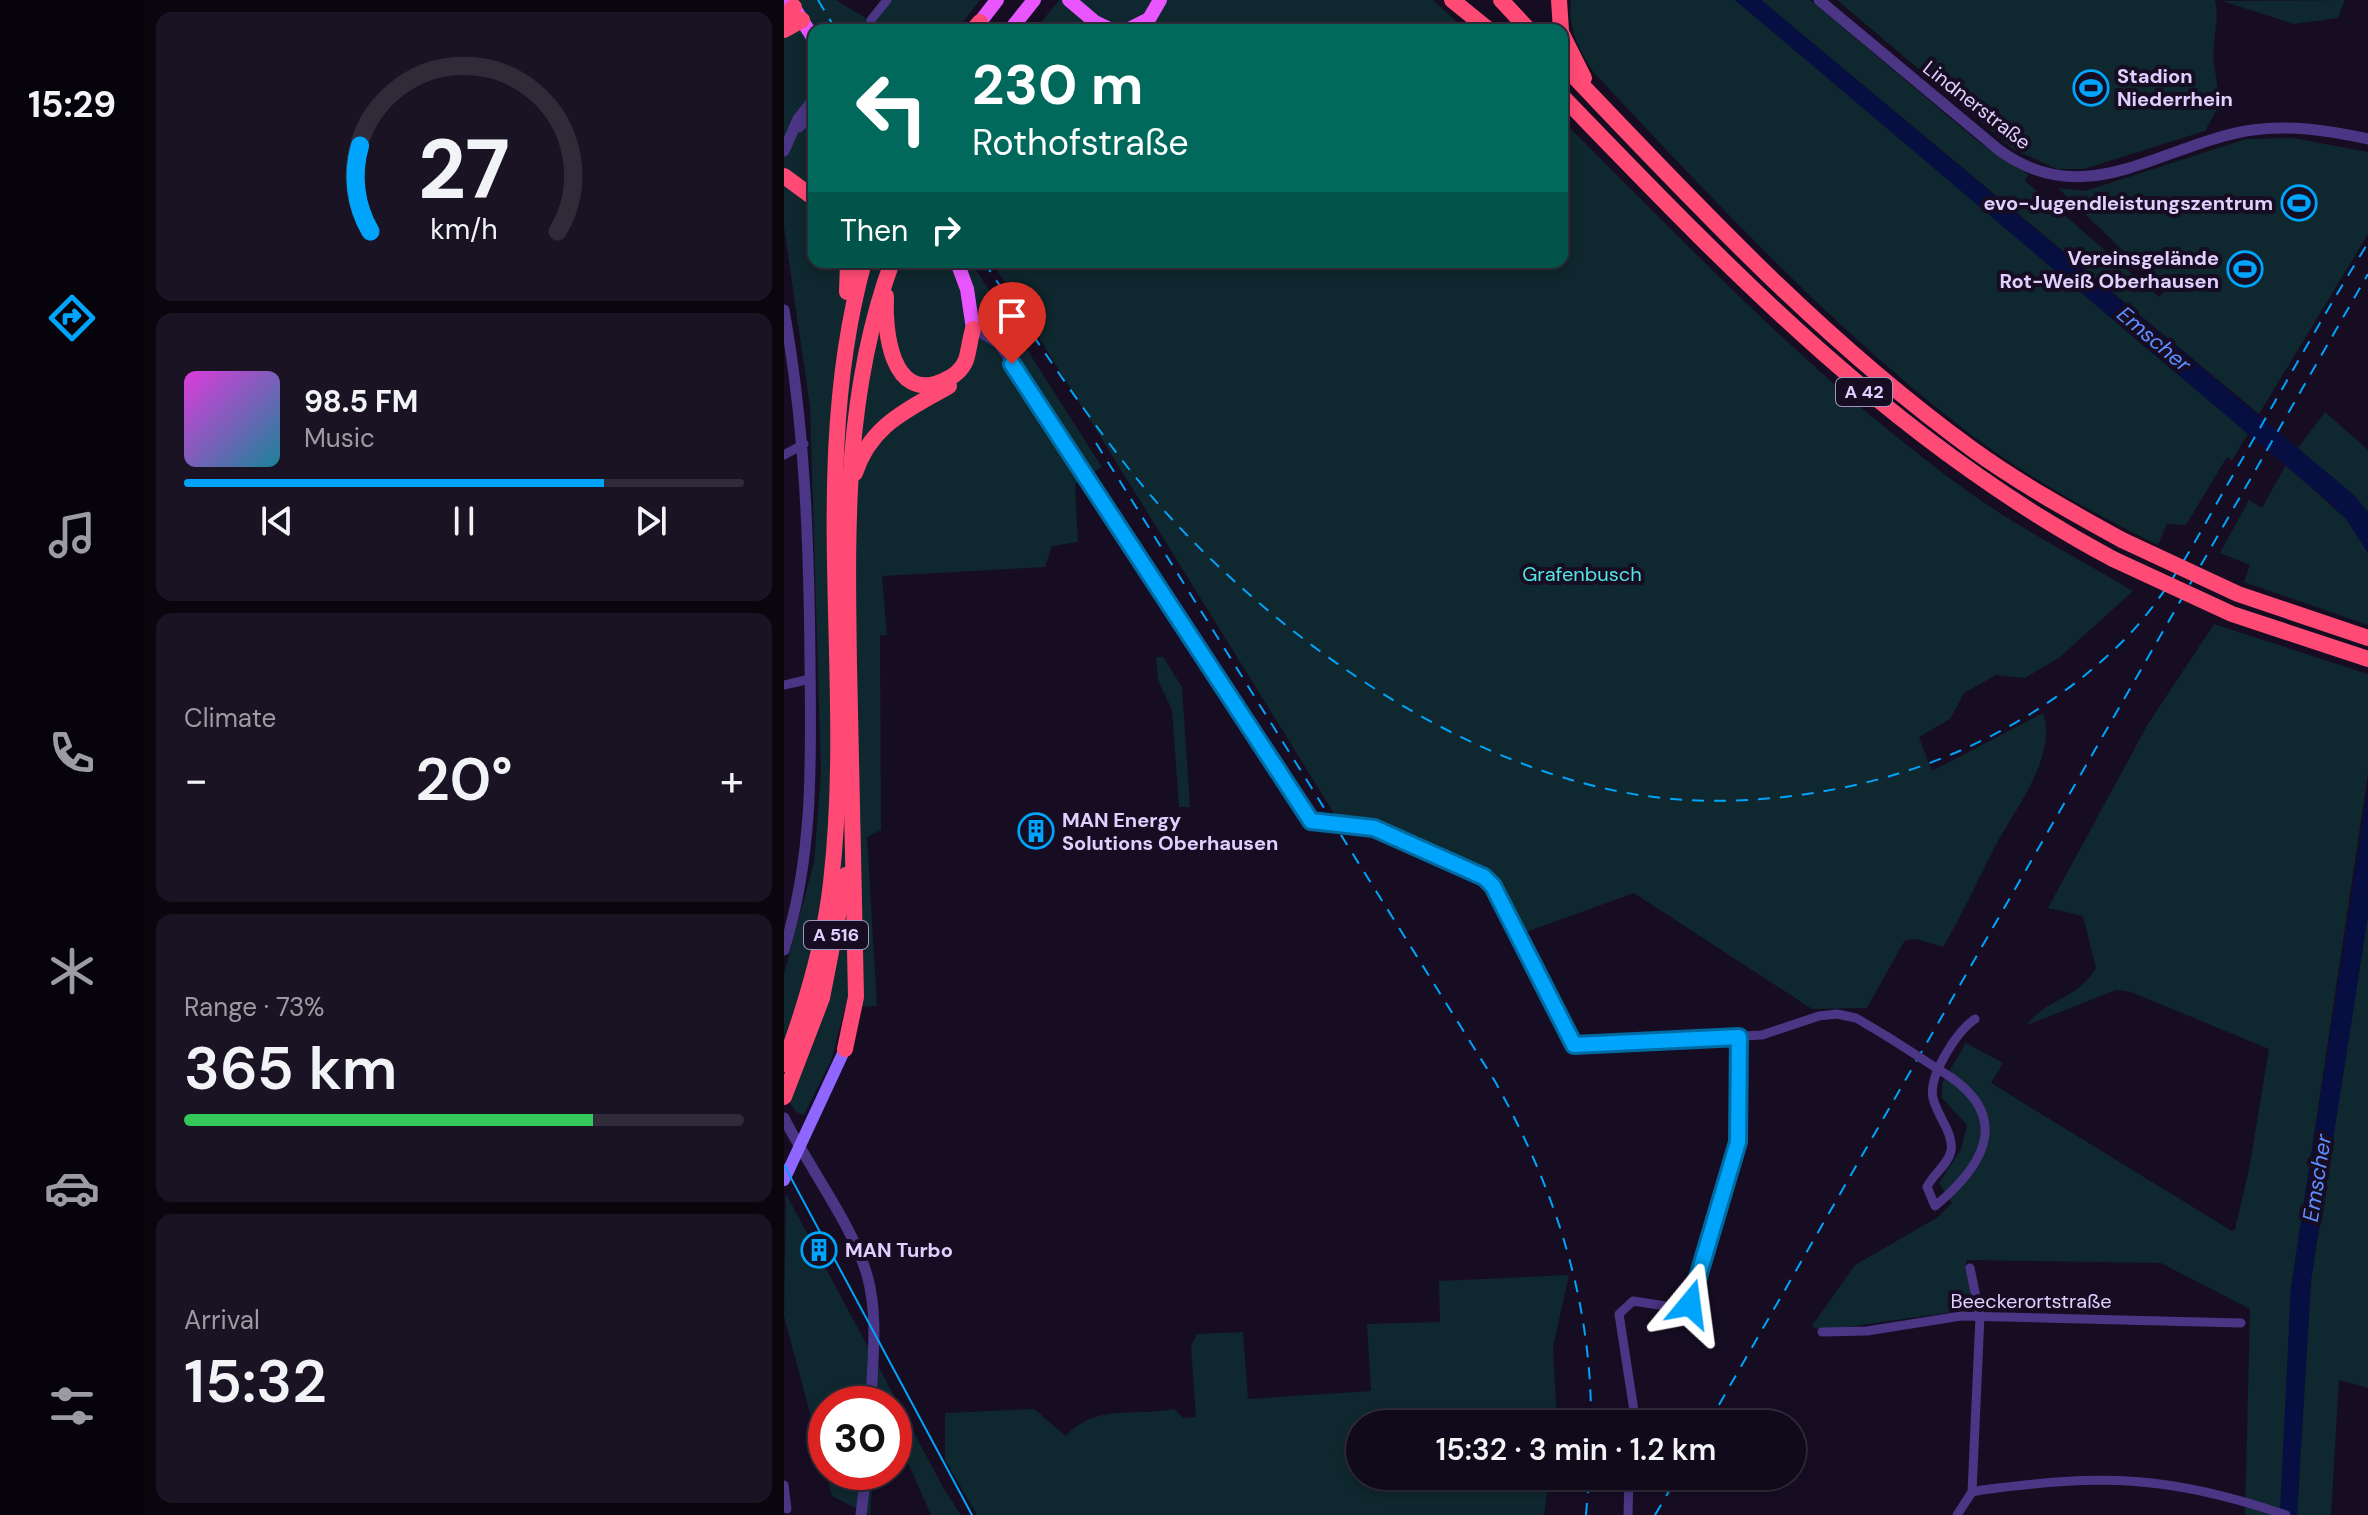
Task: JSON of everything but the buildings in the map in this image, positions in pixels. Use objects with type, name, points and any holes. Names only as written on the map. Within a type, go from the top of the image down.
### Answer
[{"type":"highway","points":[[1452,0],[1482,24]]},
{"type":"highway","points":[[1471,0],[1493,24]]},
{"type":"highway","points":[[1501,0],[1523,24]]},
{"type":"highway","points":[[1559,0],[1561,24]]},
{"type":"highway","points":[[784,30],[792,11]]},
{"type":"highway","points":[[1568,44],[1596,100]]},
{"type":"highway","name":"A 42","points":[[1568,70],[1762,270],[1876,374],[1974,450],[2122,540],[2238,594],[2368,638]]},
{"type":"highway","name":"A 42","points":[[1568,102],[1748,286],[1841,372],[1964,469],[2113,559],[2232,614],[2368,659]]},
{"type":"highway","points":[[785,173],[808,183]]},
{"type":"highway","points":[[785,173],[808,193]]},
{"type":"highway","points":[[841,374],[837,353],[848,268]]},
{"type":"highway","name":"A 516","points":[[784,1064],[822,943],[834,855],[837,771],[832,506],[841,374],[863,268]]},
{"type":"highway","points":[[889,268],[886,335],[894,362],[907,378],[928,386],[955,374],[965,361],[973,329]]},
{"type":"highway","name":"A 516","points":[[784,1097],[822,998],[845,879],[851,766],[848,484],[860,381],[872,320],[889,268]]},
{"type":"highway","points":[[848,484],[866,446],[887,421],[951,385],[964,372],[972,353],[973,329]]},
{"type":"highway","points":[[845,1049],[856,997],[851,766]]},
{"type":"main road","points":[[979,24],[997,0]]},
{"type":"main road","points":[[1015,24],[1034,0]]},
{"type":"main road","points":[[1069,0],[1099,24]]},
{"type":"main road","points":[[1139,24],[1149,19],[1160,0]]},
{"type":"main road","points":[[792,11],[808,31]]},
{"type":"main road","points":[[959,268],[967,289],[973,329]]},
{"type":"main road","points":[[784,1180],[845,1049]]},
{"type":"street","points":[[872,24],[871,20],[887,0]]},
{"type":"street","name":"Lindnerstraße","points":[[1819,0],[1999,150],[2041,172],[2074,178],[2105,175],[2212,140],[2259,129],[2309,128],[2368,139]]},
{"type":"street","points":[[784,151],[808,110]]},
{"type":"street","points":[[784,310],[789,370],[804,444],[811,809],[800,885],[784,950]]},
{"type":"street","points":[[973,329],[998,344],[1012,364],[1189,630],[1309,819],[1319,824],[1340,822],[1374,828],[1484,877],[1493,886],[1574,1045],[1739,1037],[1772,1033],[1819,1016],[1837,1014],[1856,1018],[1888,1037],[1952,1078],[1980,1102],[1986,1132],[1968,1173],[1935,1206],[1927,1187],[1948,1158],[1951,1147],[1933,1099],[1933,1085],[1957,1039],[1975,1019]]},
{"type":"street","points":[[784,455],[804,444]]},
{"type":"street","points":[[784,685],[810,679]]},
{"type":"street","points":[[1634,1410],[1619,1314],[1633,1301],[1685,1309],[1690,1304],[1738,1142],[1739,1037]]},
{"type":"street","points":[[785,1120],[856,1248],[868,1276],[874,1325],[872,1386]]},
{"type":"street","points":[[1957,1515],[1972,1492],[1980,1316],[1970,1268]]},
{"type":"street","name":"Beeckerortstraße","points":[[1822,1332],[1867,1331],[1980,1316],[2241,1323]]},
{"type":"street","points":[[1972,1492],[2062,1480],[2139,1479],[2210,1491],[2286,1515]]},
{"type":"street","points":[[784,1485],[789,1510]]},
{"type":"street","points":[[861,1515],[864,1490]]},
{"type":"street","points":[[1628,1515],[1629,1490]]},
{"type":"green space","points":[[790,0],[836,0],[869,20],[889,0],[980,0],[962,24],[808,24],[808,268],[975,268],[1102,467],[1075,484],[1078,542],[1052,546],[1045,567],[882,576],[887,635],[880,635],[881,830],[867,837],[877,1006],[845,1008],[831,1061],[804,1115],[796,1112],[784,1094],[784,974],[814,862],[821,773],[810,407],[784,227],[784,8]]},
{"type":"green space","points":[[1059,0],[1433,0],[1459,24],[1040,24]]},
{"type":"green space","points":[[1571,0],[1735,0],[2193,384],[2248,434],[2232,460],[2227,457],[2186,525],[2167,524],[2158,545],[2132,532],[2003,458],[1907,383],[1768,255],[1594,73],[1575,38]]},
{"type":"green space","name":"Vereinsgelände Rot-Weiß Oberhausen","points":[[1761,0],[1810,0],[1980,143],[2028,174],[2025,181],[2159,297],[2165,291],[2058,188],[2085,191],[2246,139],[2293,138],[2368,152],[2368,234],[2259,414]]},
{"type":"green space","name":"Stadion Niederrhein","points":[[1837,0],[2215,0],[2217,14],[2213,57],[2220,104],[2205,131],[2084,169],[2057,169],[2013,149]]},
{"type":"green space","points":[[2345,0],[2338,18],[2294,24],[2222,1]]},
{"type":"green space","name":"Grafenbusch","points":[[1568,126],[1760,316],[1863,409],[1992,508],[2133,591],[2060,657],[2025,678],[1996,675],[1964,693],[1950,719],[1919,737],[1932,771],[2043,713],[2046,729],[2045,746],[2033,780],[1943,947],[1916,939],[1905,940],[1867,1008],[1812,1009],[1634,893],[1523,933],[1487,872],[1374,824],[1335,815],[996,268],[1568,268]]},
{"type":"green space","points":[[2325,412],[2368,450],[2368,512],[2298,448]]},
{"type":"green space","points":[[2286,465],[2347,520],[2368,553],[2368,625],[2244,582],[2250,565],[2220,553],[2249,500],[2262,508]]},
{"type":"green space","points":[[2214,624],[2368,674],[2368,774],[2291,1288],[2280,1515],[2245,1515],[2250,1309],[2161,1263],[1966,1260],[1973,1309],[1820,1331],[1812,1326],[1855,1265],[1938,1217],[1952,1203],[1939,1183],[1961,1149],[1967,1125],[1942,1098],[1942,1083],[1966,1043],[2003,1063],[1991,1083],[2232,1231],[2235,1229],[2249,1170],[2269,1049],[2131,992],[2116,990],[2027,1025],[2044,1009],[2079,987],[2096,968],[2083,916],[2048,908],[2148,724]]},
{"type":"green space","points":[[1156,657],[1163,657],[1182,687],[1190,807],[1179,807],[1172,710],[1158,680]]},
{"type":"green space","points":[[2368,915],[2368,1388],[2339,1380],[2331,1515],[2297,1515],[2311,1280]]},
{"type":"green space","points":[[786,1194],[889,1386],[808,1386],[808,1406],[784,1316]]},
{"type":"green space","points":[[1569,1275],[1553,1347],[1556,1410],[1346,1410],[1346,1490],[1548,1490],[1544,1515],[977,1515],[945,1460],[945,1413],[1034,1409],[1066,1436],[1090,1419],[1116,1413],[1174,1409],[1183,1418],[1196,1417],[1191,1346],[1197,1334],[1243,1332],[1248,1399],[1371,1391],[1367,1324],[1440,1322],[1439,1281]]},
{"type":"green space","points":[[912,1429],[961,1515],[931,1515],[912,1472]]},
{"type":"green space","points":[[830,1490],[872,1490],[870,1515],[832,1496]]},
{"type":"water","name":"Emscher","points":[[1735,0],[1761,0],[2354,495],[2368,512],[2368,553],[2347,520],[2331,504]]},
{"type":"water","name":"Emscher","points":[[2368,790],[2368,915],[2311,1280],[2297,1515],[2280,1515],[2291,1288]]},
{"type":"tram line","points":[[784,1165],[972,1515]]},
{"type":"railway","points":[[818,0],[832,24]]},
{"type":"railway","points":[[988,268],[1091,419],[1175,522],[1227,574],[1284,624],[1345,669],[1410,710],[1476,744],[1544,771],[1640,795],[1724,801],[1808,794],[1876,780],[1915,768],[1953,754],[2026,716],[2093,669],[2138,625],[2177,571],[2368,243]]},
{"type":"railway","points":[[1716,1410],[2368,274]]},
{"type":"railway","points":[[1096,443],[1496,1083],[1517,1123],[1536,1164],[1566,1247],[1585,1333],[1591,1410]]},
{"type":"railway","points":[[1586,1515],[1588,1490]]},
{"type":"railway","points":[[1655,1515],[1670,1490]]},
{"type":"place","name":"Stadion Niederrhein","points":[[2091,88]]},
{"type":"place","name":"evo-Jugendleistungszentrum","points":[[2299,203]]},
{"type":"place","name":"Vereinsgelände Rot-Weiß Oberhausen","points":[[2245,269]]},
{"type":"place","name":"MAN Energy Solutions Oberhausen","points":[[1036,831]]},
{"type":"place","name":"MAN Turbo","points":[[819,1250]]},
{"type":"route","points":[[1012,364],[1189,630],[1311,821],[1374,828],[1484,877],[1493,886],[1574,1045],[1739,1037],[1738,1142],[1690,1304]]}]
